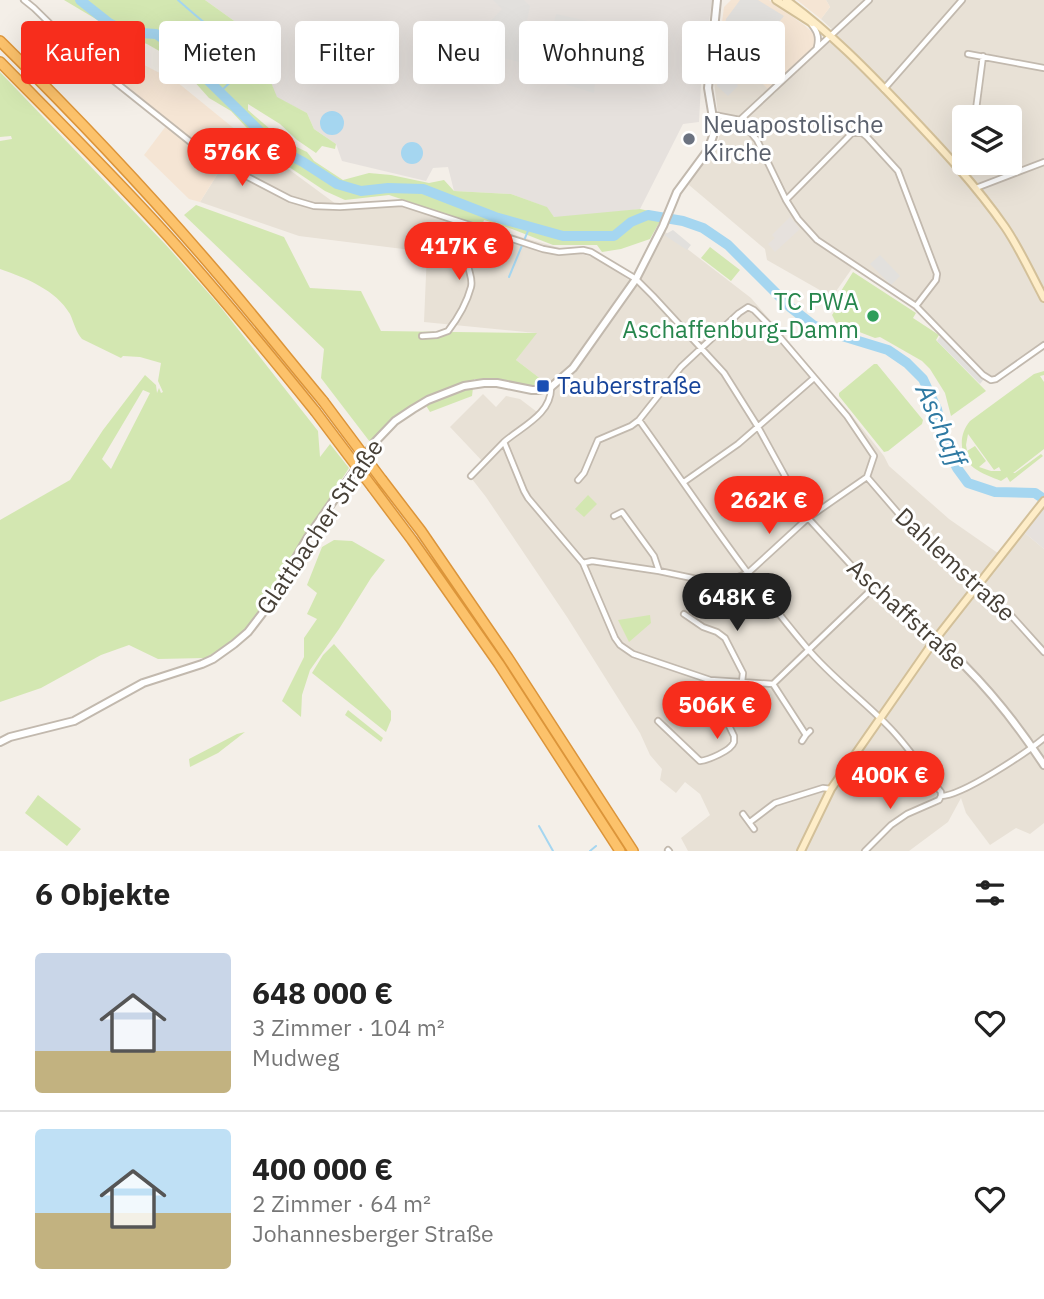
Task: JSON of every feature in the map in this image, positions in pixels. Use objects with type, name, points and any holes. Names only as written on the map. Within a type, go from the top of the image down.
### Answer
[{"type":"highway","points":[[0,41],[130,174],[218,273],[323,401],[421,531],[508,658],[633,851]]},
{"type":"highway","points":[[0,62],[174,242],[246,325],[315,411],[412,540],[499,664],[620,851]]},
{"type":"main road","points":[[776,0],[831,35]]},
{"type":"main road","points":[[786,0],[831,35],[952,160]]},
{"type":"main road","points":[[965,175],[1007,229],[1044,298]]},
{"type":"main road","points":[[802,851],[831,789],[934,641],[1042,503]]},
{"type":"street","name":"Aschaffstraße","points":[[24,0],[84,57],[198,148],[217,161],[290,199],[314,206],[340,207],[402,203],[551,251],[591,252],[636,279],[724,373],[758,427],[808,518],[872,589],[899,614],[962,663],[1019,729],[1044,765]]},
{"type":"street","points":[[471,476],[503,442],[542,411],[549,403],[551,387],[579,362],[636,279],[677,192],[708,150],[713,136],[709,88],[717,0]]},
{"type":"street","points":[[740,120],[869,0]]},
{"type":"street","points":[[884,89],[962,0]]},
{"type":"street","points":[[808,21],[817,31],[817,48]]},
{"type":"street","points":[[968,54],[1044,68]]},
{"type":"street","points":[[977,105],[983,57]]},
{"type":"street","points":[[713,115],[740,120],[757,140],[786,200],[798,219],[817,240],[916,306],[991,380],[1044,345]]},
{"type":"street","points":[[786,200],[852,133],[862,133],[867,137],[898,171],[937,274],[936,280],[916,306]]},
{"type":"street","points":[[976,188],[1044,162]]},
{"type":"street","points":[[422,336],[449,331],[461,310],[472,285],[467,262],[482,230]]},
{"type":"street","points":[[579,480],[598,440],[639,421],[665,386],[701,347],[748,307],[772,328],[847,416],[874,456],[867,477],[808,518],[748,573],[727,581],[711,582],[592,561],[583,563]]},
{"type":"street","points":[[684,482],[738,444],[814,378]]},
{"type":"street","name":"Glattbacher Straße","points":[[0,742],[74,721],[143,683],[213,659],[234,644],[248,632],[268,606],[308,537],[374,443],[395,421],[413,409],[464,386],[497,383],[532,390],[551,387]]},
{"type":"street","points":[[639,421],[748,573],[809,651],[906,746],[941,796]]},
{"type":"street","points":[[503,442],[528,498],[583,563],[620,645],[633,654],[710,680],[773,684],[872,589]]},
{"type":"street","name":"Dahlemstraße","points":[[867,477],[917,535],[1008,612],[1044,652]]},
{"type":"street","points":[[614,516],[622,512],[654,556],[659,571]]},
{"type":"street","points":[[684,614],[725,638],[743,673],[742,682]]},
{"type":"street","points":[[658,721],[700,761],[706,761],[730,748],[734,736],[710,687],[710,680]]},
{"type":"street","points":[[773,684],[808,733],[802,741]]},
{"type":"street","points":[[941,796],[961,790],[995,771],[1033,748],[1044,738]]},
{"type":"street","points":[[750,822],[775,803],[814,790],[831,789]]},
{"type":"street","points":[[865,851],[891,825],[907,814],[939,800],[941,796]]},
{"type":"street","points":[[743,814],[754,829]]},
{"type":"shaded area","points":[[205,0],[712,0],[709,21],[682,21],[682,84],[701,84],[699,122],[683,124],[640,209],[561,220],[554,217],[546,207],[511,194],[454,191],[448,167],[433,168],[426,181],[342,161],[336,144],[314,129],[307,113],[277,98],[271,84],[281,84],[281,21],[234,21]]},
{"type":"shaded area","points":[[493,0],[524,0],[530,6],[527,21],[519,21],[519,62],[505,58],[505,21],[491,21],[502,9]]},
{"type":"shaded area","points":[[731,0],[769,0],[812,32],[816,40],[815,47],[785,74],[785,21],[722,21],[724,7]]},
{"type":"shaded area","points":[[740,0],[758,0],[784,16],[780,21],[726,19]]},
{"type":"shaded area","points":[[797,0],[826,0],[830,7],[821,19]]},
{"type":"shaded area","points":[[826,0],[1044,0],[1044,343],[996,376],[985,374],[920,308],[853,267],[832,297],[767,260],[765,249],[689,185],[692,175],[716,146],[719,138],[714,84],[764,84],[774,94],[837,34],[821,19],[830,7]]},
{"type":"shaded area","points":[[556,14],[588,21],[554,21]]},
{"type":"shaded area","points":[[145,65],[159,73],[159,84],[179,84],[242,135],[200,202],[189,199],[144,155],[166,126],[112,84],[145,84]]},
{"type":"shaded area","points":[[564,84],[595,84],[594,93]]},
{"type":"shaded area","points":[[737,84],[738,86],[728,96],[717,86]]},
{"type":"shaded area","points":[[242,135],[340,207],[402,203],[599,259],[636,285],[664,231],[751,298],[849,412],[889,466],[949,519],[1005,558],[1025,533],[1044,549],[1044,823],[1030,834],[1016,828],[990,845],[966,813],[961,798],[948,822],[909,851],[688,851],[681,838],[710,815],[700,794],[685,782],[676,793],[660,780],[662,769],[650,755],[640,733],[567,617],[472,479],[485,464],[450,427],[483,394],[496,407],[506,396],[520,399],[541,415],[551,404],[555,390],[516,360],[536,333],[424,322],[427,252],[299,236],[200,202]]},
{"type":"shaded area","points":[[790,217],[800,229],[775,252],[768,244],[775,238],[772,235]]},
{"type":"shaded area","points":[[673,230],[691,245],[687,250],[664,235]]},
{"type":"shaded area","points":[[880,255],[900,276],[891,285],[870,264]]},
{"type":"shaded area","points":[[941,335],[984,379],[980,384],[937,341]]},
{"type":"shaded area","points":[[1044,508],[1044,549],[1025,533]]},
{"type":"green space","points":[[64,0],[205,0],[234,21],[159,21],[159,51],[145,43],[145,21],[99,21]]},
{"type":"green space","points":[[0,72],[166,245],[219,305],[318,431],[320,457],[330,444],[349,468],[250,627],[229,644],[205,658],[158,659],[129,645],[101,655],[41,688],[0,702],[0,520],[70,480],[103,430],[145,375],[156,385],[157,393],[159,388],[161,393],[163,392],[158,381],[161,363],[140,357],[121,358],[82,339],[70,314],[57,298],[30,281],[0,269],[0,141],[12,139],[11,136],[0,137]],"holes":[[[143,390],[150,393],[111,469],[102,459]]]},
{"type":"green space","points":[[196,84],[272,84],[277,97],[307,113],[314,129],[336,144],[335,149],[322,146],[316,153],[280,124],[248,104],[248,110],[284,141],[307,152],[314,161],[343,180],[369,173],[429,183],[444,180],[454,191],[511,194],[547,207],[554,217],[640,209],[664,214],[650,239],[602,252],[597,245],[553,245],[484,220],[482,226],[389,195],[345,200],[325,191],[274,157],[231,111],[209,98]]},
{"type":"green space","points":[[196,205],[284,237],[310,288],[361,291],[381,331],[537,333],[516,360],[546,383],[538,386],[474,379],[472,396],[430,412],[422,399],[394,418],[370,442],[321,378],[324,349],[184,215]]},
{"type":"green space","points":[[710,247],[740,270],[731,281],[701,258]]},
{"type":"green space","name":"TC PWA Aschaffenburg-Damm","points":[[853,272],[916,313],[913,318],[939,335],[936,340],[986,391],[951,416],[945,393],[922,361],[880,337],[875,338],[836,323],[832,315],[840,303],[836,299]]},
{"type":"green space","points":[[877,364],[923,420],[922,424],[884,452],[839,396],[839,393]]},
{"type":"green space","points":[[1044,371],[1044,375],[1040,376],[1044,382],[1044,449],[1013,473],[1041,454],[1043,456],[1010,482],[1007,477],[1001,481],[980,472],[965,458],[963,433],[970,421],[1034,374]],"holes":[[[968,434],[994,470],[999,467],[1001,471],[991,471],[979,467],[986,461],[975,446],[967,451]]]},
{"type":"green space","points":[[588,495],[597,504],[584,517],[575,509]]},
{"type":"green space","points":[[334,540],[352,541],[385,560],[310,670],[302,695],[301,717],[282,701],[304,657],[304,638],[317,619],[307,614],[317,593],[307,585],[322,547]]},
{"type":"green space","points":[[650,615],[651,623],[629,642],[618,620]]},
{"type":"green space","points":[[334,644],[391,711],[386,732],[312,673],[323,655]]},
{"type":"green space","points":[[348,710],[383,738],[381,742],[345,715]]},
{"type":"green space","points":[[245,732],[218,753],[190,767],[189,759]]},
{"type":"green space","points":[[38,795],[81,829],[67,846],[25,813]]},
{"type":"water","points":[[332,111],[341,114],[344,123],[341,132],[332,135],[323,132],[320,123],[323,114]]},
{"type":"water","points":[[412,142],[420,145],[423,153],[420,161],[412,164],[404,161],[401,153],[404,145]]},
{"type":"waterway","name":"Aschaff","points":[[80,0],[109,23],[126,32],[156,34],[172,45],[278,149],[337,184],[361,191],[388,188],[423,189],[495,217],[563,236],[614,236],[631,222],[648,215],[683,221],[703,228],[728,245],[790,307],[813,325],[888,350],[907,363],[923,379],[937,409],[944,443],[968,483],[995,492],[1035,493],[1044,499]]},
{"type":"waterway","points":[[178,0],[228,40],[242,57],[245,64],[242,71],[220,92]]},
{"type":"waterway","points":[[509,277],[530,226]]},
{"type":"waterway","points":[[539,826],[553,851]]},
{"type":"waterway","points":[[590,851],[596,846]]},
{"type":"place","name":"Neuapostolische Kirche","points":[[689,139]]},
{"type":"place","name":"TC PWA Aschaffenburg-Damm","points":[[873,316]]},
{"type":"place","name":"Tauberstraße","points":[[543,386]]}]
